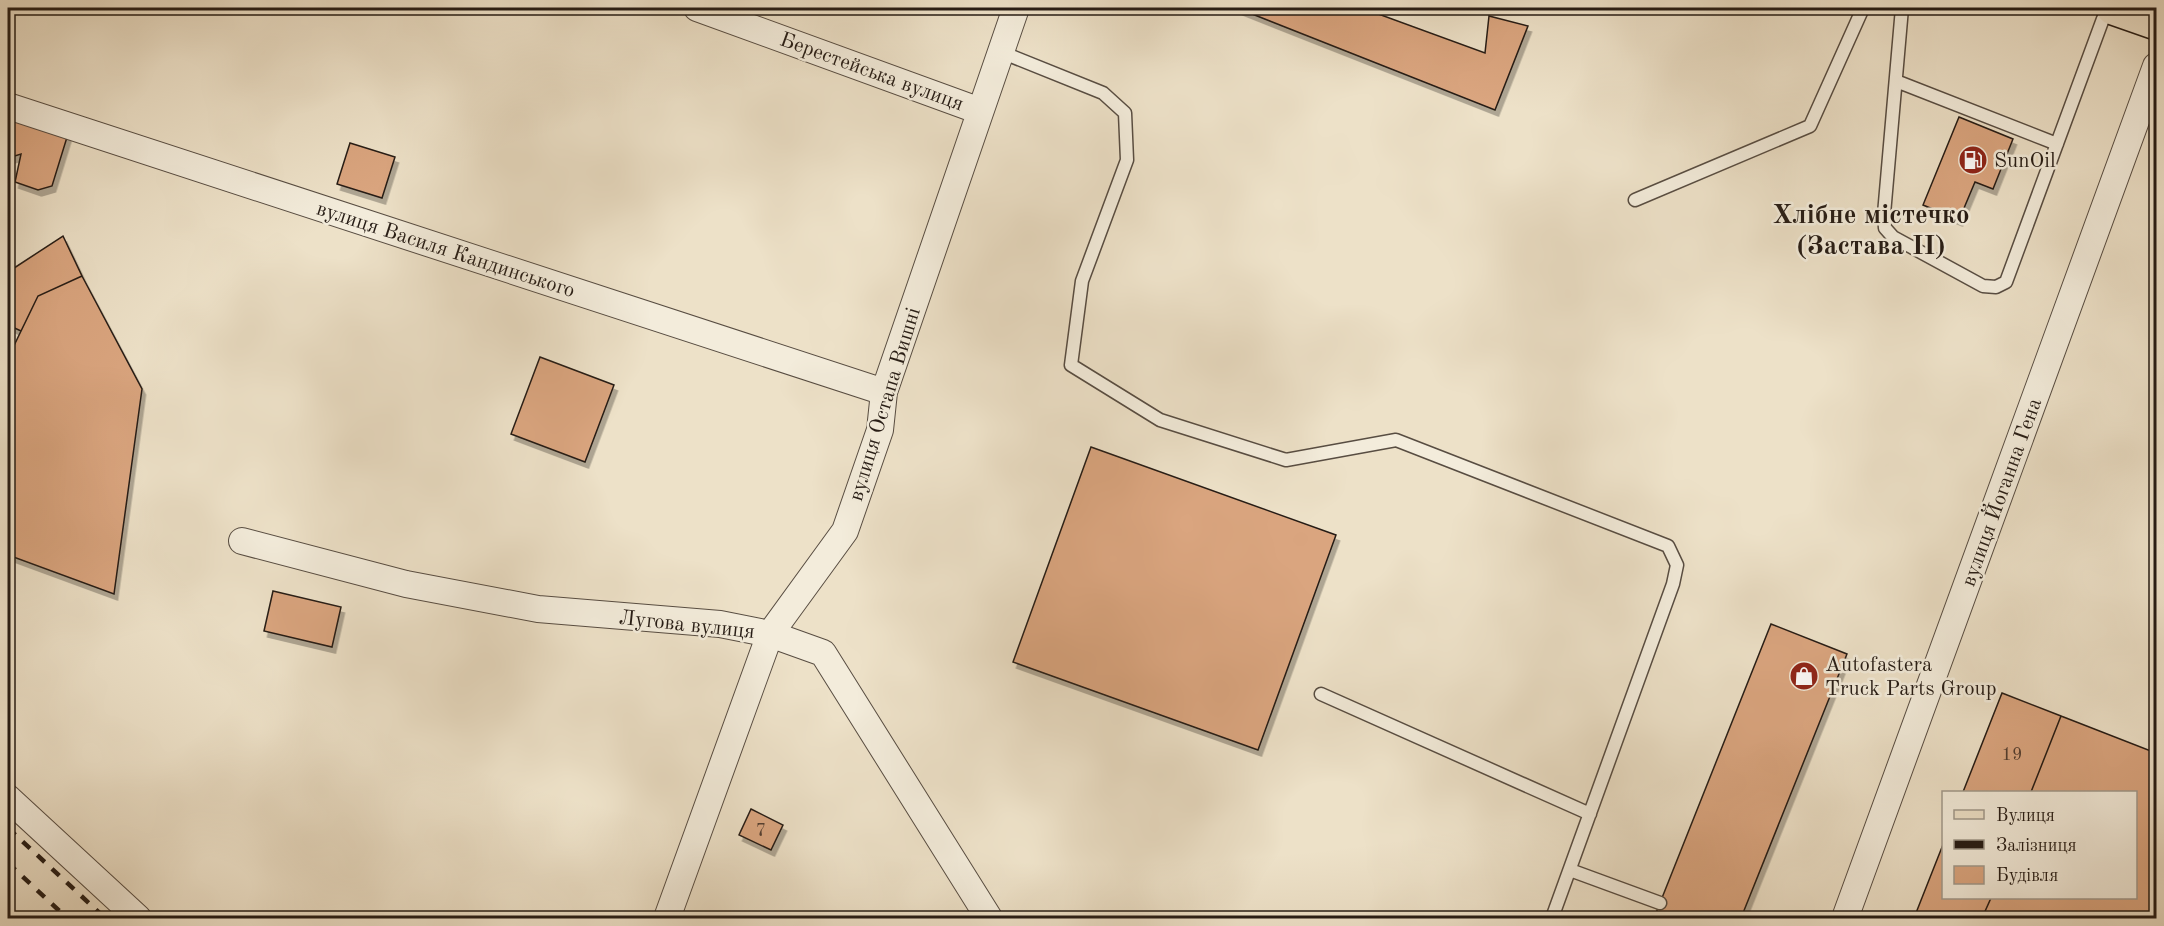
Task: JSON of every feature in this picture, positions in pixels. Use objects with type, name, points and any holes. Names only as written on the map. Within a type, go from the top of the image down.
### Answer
[{"type":"main road","points":[[2114,8],[2157,22]]},
{"type":"street","name":"Берестейська вулиця","points":[[697,8],[980,111]]},
{"type":"street","name":"вулиця Остапа Вишні","points":[[667,918],[770,633],[844,531],[880,430],[884,392],[1016,8]]},
{"type":"street","name":"вулиця Йоганна Гена","points":[[1845,918],[2157,66]]},
{"type":"street","name":"вулиця Василя Кандинського","points":[[8,105],[884,392]]},
{"type":"street","name":"Лугова вулиця","points":[[242,541],[406,584],[537,609],[720,624],[770,633],[824,653],[989,918]]},
{"type":"street","points":[[8,798],[138,918]]},
{"type":"lane","points":[[1635,200],[1810,126],[1863,8]]},
{"type":"lane","points":[[1902,8],[1884,214],[1885,228],[1893,237],[1983,286],[1996,287],[2006,282],[2107,8]]},
{"type":"lane","points":[[1001,52],[1103,93],[1125,113],[1127,160],[1083,280],[1071,365],[1160,420],[1286,460],[1396,440],[1668,546],[1677,565],[1673,584],[1552,918]]},
{"type":"lane","points":[[1896,81],[2057,144]]},
{"type":"lane","points":[[1321,694],[1590,814]]},
{"type":"lane","points":[[1569,870],[1660,903]]},
{"type":"building","points":[[1237,8],[1362,8],[1485,53],[1489,16],[1528,26],[1495,110]]},
{"type":"building","points":[[8,115],[68,134],[52,186],[38,190],[15,182],[21,154],[8,158]]},
{"type":"building","name":"SunOil","points":[[1959,117],[2013,139],[1993,189],[1975,182],[1959,220],[1923,205]]},
{"type":"building","points":[[350,143],[395,157],[382,198],[337,184]]},
{"type":"building","points":[[63,236],[82,276],[38,296],[21,331],[8,325],[8,272]]},
{"type":"building","points":[[82,276],[142,389],[114,594],[8,555],[8,358],[38,296]]},
{"type":"building","points":[[540,357],[614,385],[585,462],[511,434]]},
{"type":"building","points":[[1091,447],[1336,535],[1258,750],[1013,662]]},
{"type":"building","points":[[273,591],[341,607],[332,647],[264,631]]},
{"type":"building","points":[[1771,624],[1847,654],[1741,918],[1654,918]]},
{"type":"building","points":[[2002,693],[2061,716],[2031,791],[1963,791]]},
{"type":"building","points":[[2061,716],[2156,753],[2156,918],[1982,918],[1991,899],[2137,899],[2137,791],[2031,791]]},
{"type":"building","points":[[751,809],[783,825],[771,850],[739,835]]},
{"type":"building","points":[[1942,847],[1942,899],[1991,899],[1982,918],[1914,918]]},
{"type":"railway","points":[[8,828],[105,918]]},
{"type":"railway","points":[[8,863],[67,918]]},
{"type":"place","name":"SunOil","points":[[1973,160]]},
{"type":"place","name":"Autofastera Truck Parts Group","points":[[1804,676]]},
{"type":"district","name":"Хлібне містечко (Застава ІІ)","points":[[1871,230]]}]
